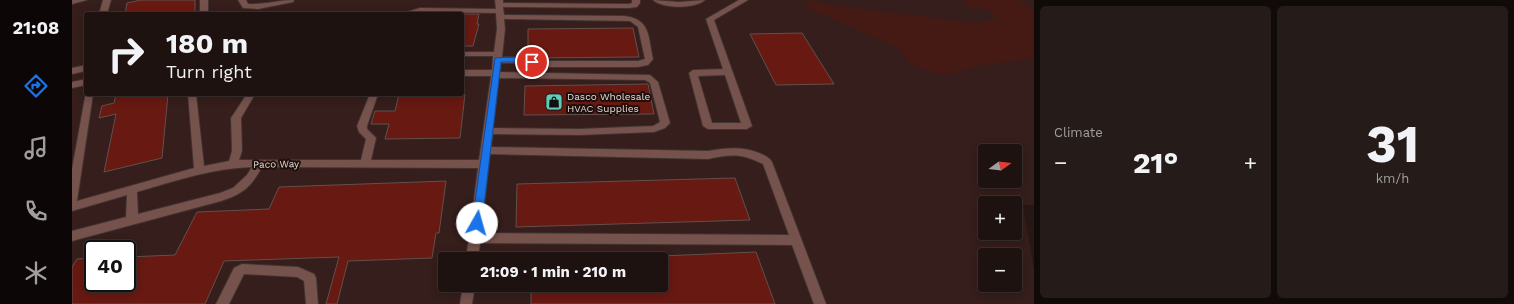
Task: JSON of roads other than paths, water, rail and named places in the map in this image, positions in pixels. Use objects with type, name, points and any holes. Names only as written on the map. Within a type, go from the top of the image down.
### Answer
[{"type":"street","points":[[72,2],[83,0]]},
{"type":"street","points":[[104,12],[107,0]]},
{"type":"street","points":[[203,12],[204,0]]},
{"type":"street","points":[[242,0],[246,6],[253,7],[290,0]]},
{"type":"street","points":[[412,12],[420,10],[629,6],[634,5],[636,0]]},
{"type":"street","points":[[658,0],[664,4],[701,0]]},
{"type":"street","points":[[728,72],[692,73],[708,126],[747,126],[710,19],[744,0]]},
{"type":"street","points":[[473,252],[498,57],[501,29],[500,8]]},
{"type":"street","points":[[464,54],[498,57],[539,64],[638,64],[645,63],[649,60],[642,26],[632,19],[500,8]]},
{"type":"street","points":[[72,71],[84,68]]},
{"type":"street","points":[[464,73],[648,77],[654,82],[664,122],[662,126],[654,128],[579,132],[489,132]]},
{"type":"street","points":[[72,85],[84,82]]},
{"type":"street","points":[[72,201],[90,96]]},
{"type":"street","points":[[192,96],[199,170]]},
{"type":"street","points":[[233,164],[236,151],[236,118],[250,96]]},
{"type":"street","points":[[365,163],[370,138],[362,130],[362,126],[373,96]]},
{"type":"street","points":[[487,150],[708,156],[742,151],[753,154],[767,162],[820,304]]},
{"type":"street","name":"Paco Way","points":[[72,207],[199,170],[233,164],[485,164]]},
{"type":"street","points":[[72,236],[221,197],[237,191],[251,178],[259,164]]},
{"type":"street","points":[[132,190],[132,220]]},
{"type":"street","points":[[475,238],[796,240]]},
{"type":"street","points":[[222,304],[238,272],[242,269],[298,272],[305,274],[310,278],[312,304]]},
{"type":"street","points":[[466,304],[468,292]]},
{"type":"place","name":"Dasco Wholesale HVAC Supplies","points":[[554,102]]}]
